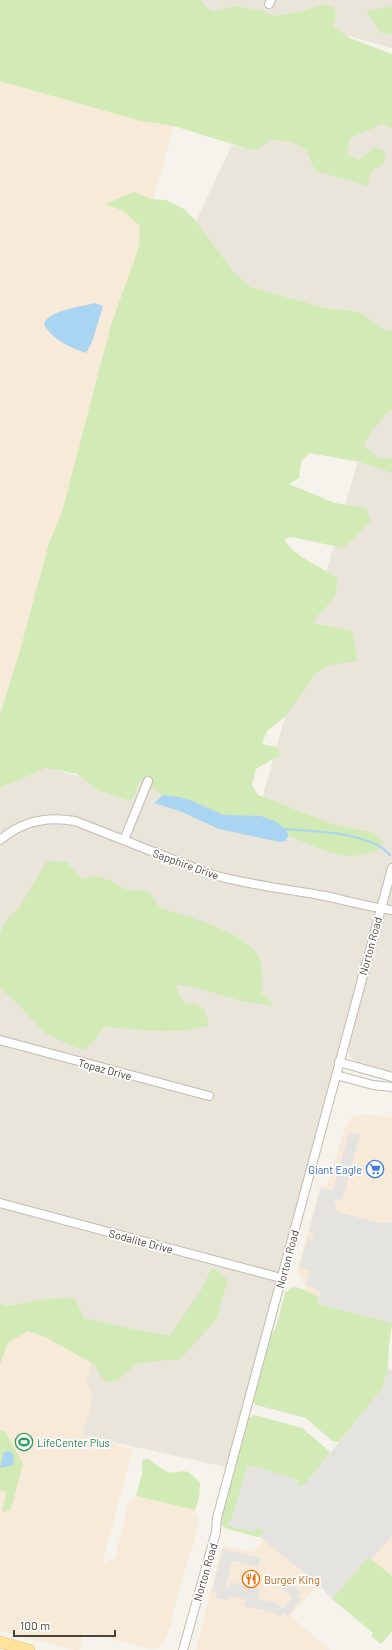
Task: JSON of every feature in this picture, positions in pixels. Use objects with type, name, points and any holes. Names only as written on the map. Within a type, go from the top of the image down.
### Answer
[{"type":"main road","points":[[0,1642],[28,1650]]},
{"type":"street","points":[[124,840],[148,781]]},
{"type":"street","name":"Sapphire Drive","points":[[0,840],[13,830],[45,819],[55,819],[85,824],[210,874],[235,881],[325,896],[381,909],[392,910]]},
{"type":"street","name":"Norton Road","points":[[183,1650],[216,1534],[218,1518],[281,1278],[392,868]]},
{"type":"street","name":"Topaz Drive","points":[[0,1040],[209,1096]]},
{"type":"street","points":[[340,1062],[392,1077]]},
{"type":"street","points":[[336,1075],[373,1085],[392,1086]]},
{"type":"street","name":"Sodalite Drive","points":[[0,1203],[281,1278]]},
{"type":"shaded area","points":[[186,0],[392,0],[392,48],[303,23],[181,18]]},
{"type":"shaded area","points":[[0,79],[174,126],[0,743]]},
{"type":"shaded area","points":[[383,124],[392,129],[392,331],[383,329],[360,312],[325,308],[250,287],[233,271],[196,221],[232,145],[256,150],[271,140],[291,142],[306,150],[315,171],[368,185],[370,174],[384,162],[374,147],[359,160],[347,155],[350,138]]},
{"type":"shaded area","points":[[373,407],[392,412],[392,867],[230,1468],[82,1435],[92,1399],[86,1384],[7,1306],[0,1303],[0,788],[46,768],[106,783],[140,779],[259,809]]},
{"type":"shaded area","points":[[392,884],[392,1072],[357,1062],[352,1059],[349,1054],[348,1046]]},
{"type":"shaded area","points":[[366,1114],[392,1118],[392,1323],[319,1297],[306,1290],[298,1269],[320,1186],[327,1186],[346,1125],[352,1117]]},
{"type":"shaded area","points":[[349,1132],[360,1135],[342,1201],[335,1199],[334,1202],[338,1212],[381,1223],[392,1222],[392,1323],[317,1303],[321,1292],[306,1284],[310,1270],[299,1268],[308,1238],[312,1240],[314,1233],[309,1232],[321,1188],[333,1191]]},
{"type":"shaded area","points":[[28,1331],[47,1338],[91,1362],[86,1384],[91,1389],[92,1399],[82,1435],[133,1449],[102,1564],[115,1558],[129,1501],[136,1496],[195,1510],[199,1518],[196,1534],[178,1593],[171,1625],[165,1640],[159,1648],[151,1649],[84,1632],[79,1650],[74,1650],[0,1631],[0,1364],[8,1343]]},
{"type":"shaded area","points":[[388,1368],[392,1370],[392,1536],[372,1559],[368,1557],[332,1599],[318,1584],[260,1537],[265,1530],[258,1527],[253,1532],[226,1525],[232,1519],[248,1465],[298,1480],[297,1486],[300,1487],[304,1485],[382,1389]]},
{"type":"shaded area","points":[[392,1371],[392,1577],[325,1577],[290,1616],[330,1650],[196,1650],[221,1550],[224,1546],[254,1552],[326,1463]]},
{"type":"shaded area","points":[[223,1549],[261,1558],[258,1567],[235,1561],[232,1562],[225,1587],[229,1588],[230,1582],[260,1590],[258,1599],[275,1602],[283,1608],[292,1597],[280,1587],[287,1580],[301,1592],[297,1596],[301,1599],[287,1616],[283,1613],[280,1617],[275,1613],[244,1606],[246,1600],[230,1596],[228,1601],[216,1598],[217,1593],[212,1591]]},
{"type":"green space","points":[[0,0],[200,0],[212,12],[234,6],[260,10],[274,16],[295,13],[323,5],[334,7],[336,15],[333,27],[352,39],[392,54],[392,129],[383,124],[350,138],[347,155],[359,160],[374,147],[386,152],[384,162],[370,174],[368,186],[315,171],[306,150],[291,142],[271,140],[256,150],[248,149],[174,126],[137,120],[0,81]]},
{"type":"green space","points":[[392,7],[392,35],[380,32],[366,10]]},
{"type":"green space","points":[[134,192],[152,199],[166,200],[184,209],[196,221],[233,271],[250,287],[325,308],[360,312],[383,329],[392,331],[392,411],[388,411],[366,440],[364,445],[379,458],[392,458],[392,473],[360,462],[309,453],[301,462],[299,478],[289,484],[335,503],[366,508],[371,520],[357,536],[343,548],[292,537],[284,539],[289,546],[301,556],[337,578],[337,587],[333,599],[330,604],[317,616],[313,623],[352,631],[357,661],[330,665],[316,673],[286,716],[267,731],[262,744],[277,747],[280,756],[256,769],[252,785],[258,795],[332,824],[374,833],[383,841],[377,851],[352,856],[334,854],[288,836],[287,831],[282,826],[269,819],[261,816],[224,815],[190,800],[163,795],[140,780],[135,795],[130,801],[100,791],[77,774],[46,768],[0,788],[0,715],[21,647],[49,543],[62,512],[111,325],[139,247],[140,226],[124,211],[105,204]]},
{"type":"green space","points":[[47,861],[67,862],[82,879],[95,876],[109,880],[127,890],[140,890],[150,893],[160,908],[213,926],[240,939],[251,947],[260,959],[262,994],[270,999],[272,1006],[238,1000],[191,986],[175,985],[184,1003],[195,1004],[205,1010],[209,1025],[183,1031],[157,1031],[104,1027],[95,1040],[84,1050],[71,1046],[45,1033],[14,1000],[0,988],[0,935],[3,924],[18,909]]},
{"type":"green space","points":[[212,1267],[228,1280],[216,1320],[180,1359],[137,1363],[118,1380],[105,1382],[94,1364],[47,1338],[28,1331],[8,1343],[0,1364],[0,1303],[7,1306],[46,1299],[75,1298],[84,1318],[170,1336],[203,1287]]},
{"type":"green space","points":[[293,1287],[303,1289],[319,1297],[317,1303],[392,1323],[388,1368],[382,1389],[340,1441],[337,1442],[332,1441],[306,1418],[256,1405],[253,1401],[253,1394],[270,1338],[277,1324],[285,1293]]},
{"type":"green space","points":[[255,1415],[302,1428],[330,1453],[304,1485],[300,1487],[297,1486],[297,1480],[248,1465],[232,1519],[265,1530],[260,1537],[228,1529],[223,1527],[222,1524],[223,1506],[247,1418]]},
{"type":"green space","points":[[0,1430],[5,1431],[23,1464],[11,1509],[5,1512],[2,1511],[7,1492],[0,1490]]},
{"type":"green space","points":[[147,1458],[166,1471],[183,1471],[189,1473],[200,1483],[199,1498],[195,1510],[136,1496],[142,1474],[142,1461]]},
{"type":"green space","points":[[368,1557],[392,1576],[392,1631],[381,1644],[371,1636],[373,1633],[332,1599]]},
{"type":"water","points":[[95,303],[103,306],[92,342],[86,353],[57,339],[47,330],[44,324],[47,319],[58,312]]},
{"type":"water","points":[[163,795],[190,800],[224,815],[261,816],[277,822],[287,831],[288,836],[286,841],[280,842],[219,829],[182,812],[154,803]]},
{"type":"water","points":[[9,1451],[14,1455],[13,1465],[0,1468],[4,1452]]},
{"type":"waterway","points":[[285,829],[332,833],[356,837],[379,846],[390,855]]},
{"type":"place","name":"Giant Eagle","points":[[375,1169]]},
{"type":"place","name":"LifeCenter Plus","points":[[24,1442]]},
{"type":"place","name":"Burger King","points":[[251,1579]]}]
